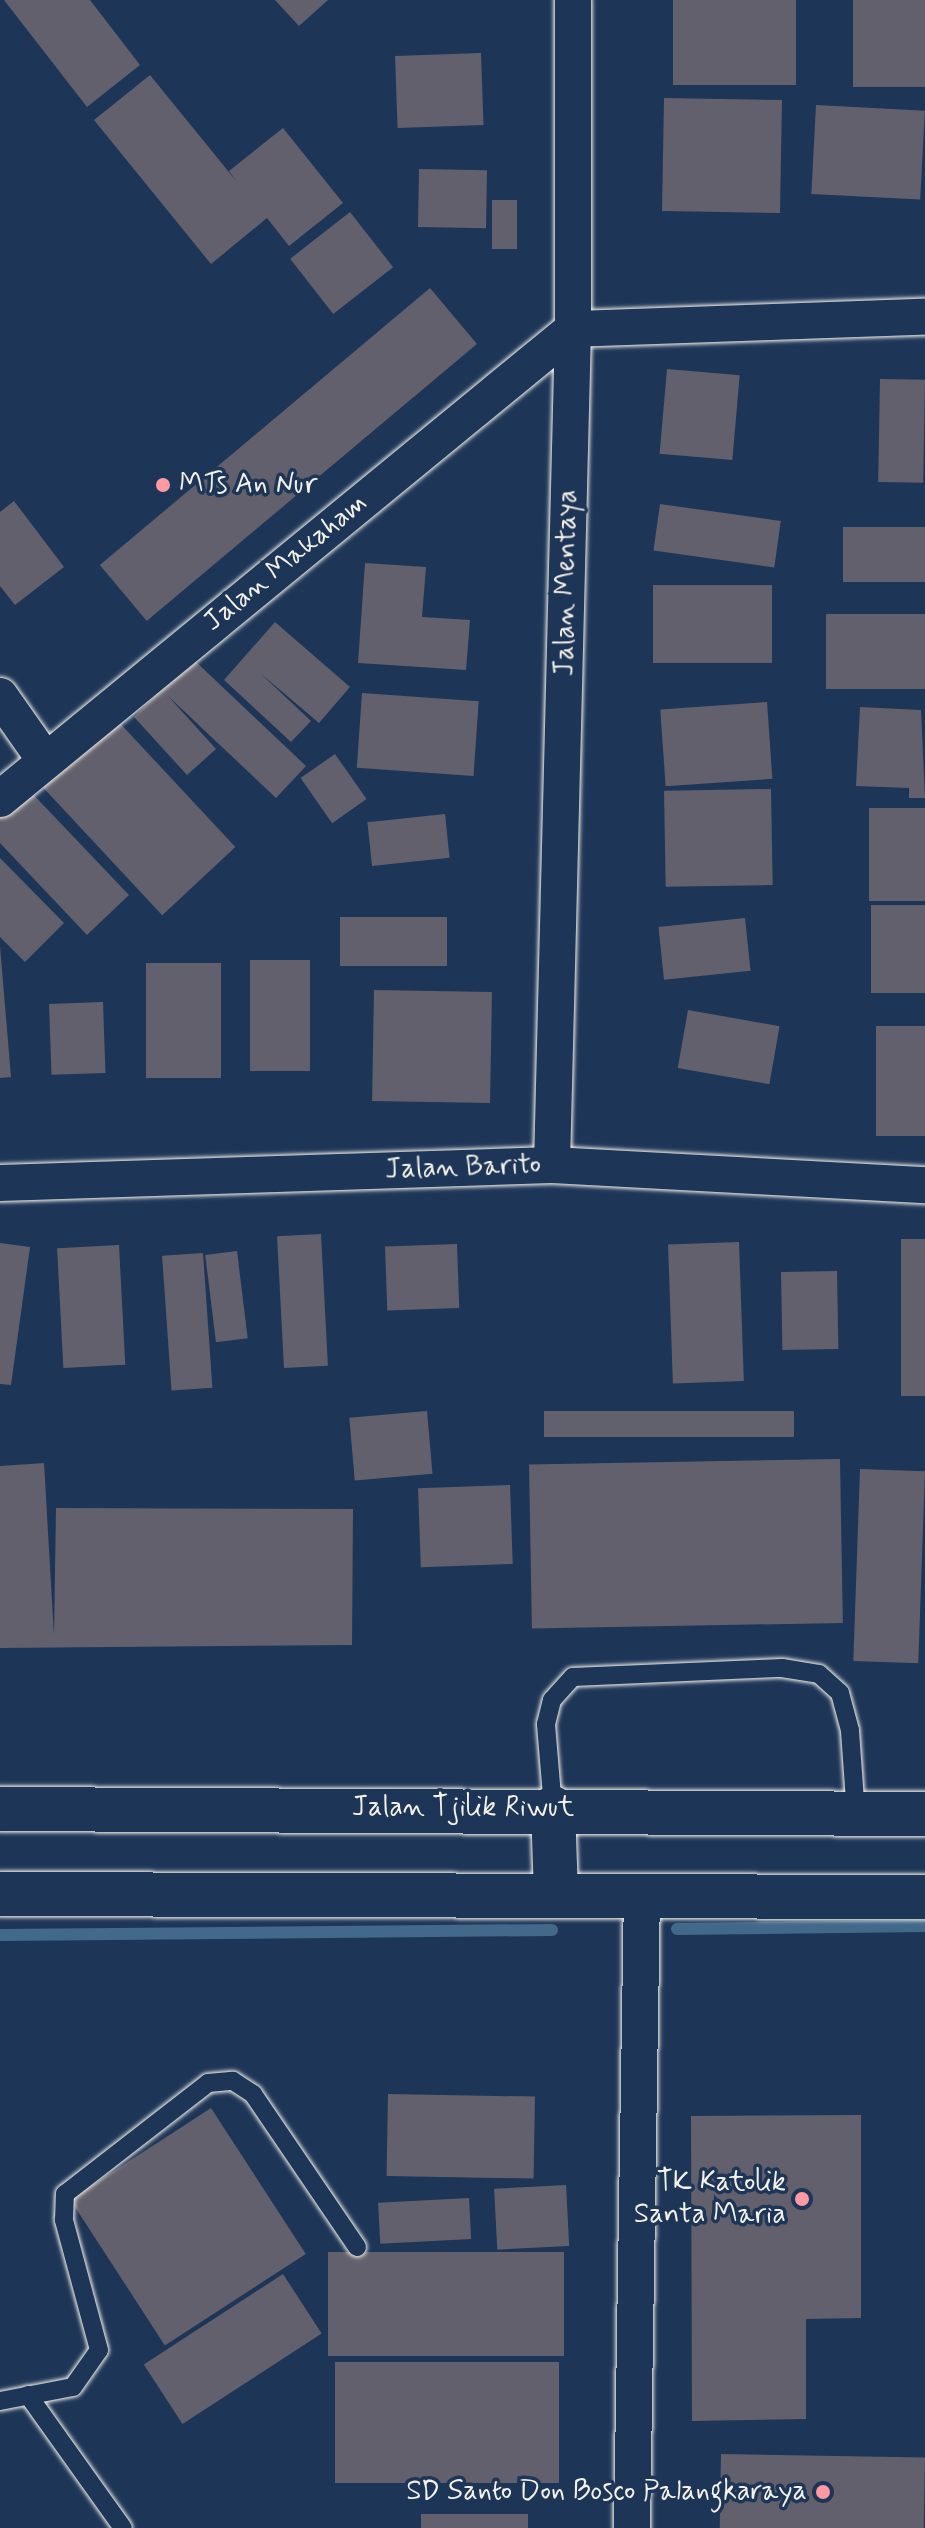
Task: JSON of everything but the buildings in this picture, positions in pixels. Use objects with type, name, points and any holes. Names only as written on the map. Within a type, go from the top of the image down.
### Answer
[{"type":"highway","name":"Jalan Tjilik Riwut","points":[[0,1809],[553,1808],[925,1814]]},
{"type":"highway","points":[[553,1808],[556,1892]]},
{"type":"highway","points":[[0,1894],[556,1892],[925,1897]]},
{"type":"street","name":"Jalan Mentaya","points":[[552,1165],[573,329],[573,0]]},
{"type":"street","points":[[573,329],[925,317]]},
{"type":"street","name":"Jalan Makaham","points":[[0,799],[573,329]]},
{"type":"street","points":[[0,696],[45,760]]},
{"type":"street","name":"Jalan Barito","points":[[0,1183],[552,1165],[925,1185]]},
{"type":"street","points":[[632,2528],[642,1894]]},
{"type":"lane","points":[[553,1808],[546,1724],[552,1700],[573,1677],[782,1668],[819,1674],[840,1693],[850,1731],[856,1815]]},
{"type":"lane","points":[[0,2401],[81,2382],[99,2350],[64,2220],[65,2194],[208,2083],[233,2081],[253,2094],[357,2247]]},
{"type":"lane","points":[[28,2395],[123,2528]]},
{"type":"waterway","points":[[677,1929],[925,1926]]},
{"type":"waterway","points":[[0,1935],[552,1930]]},
{"type":"place","name":"MTs An Nur","points":[[163,485]]},
{"type":"place","name":"TK Katolik Santa Maria","points":[[802,2199]]},
{"type":"place","name":"SD Santo Don Bosco Palangkaraya","points":[[823,2492]]}]
